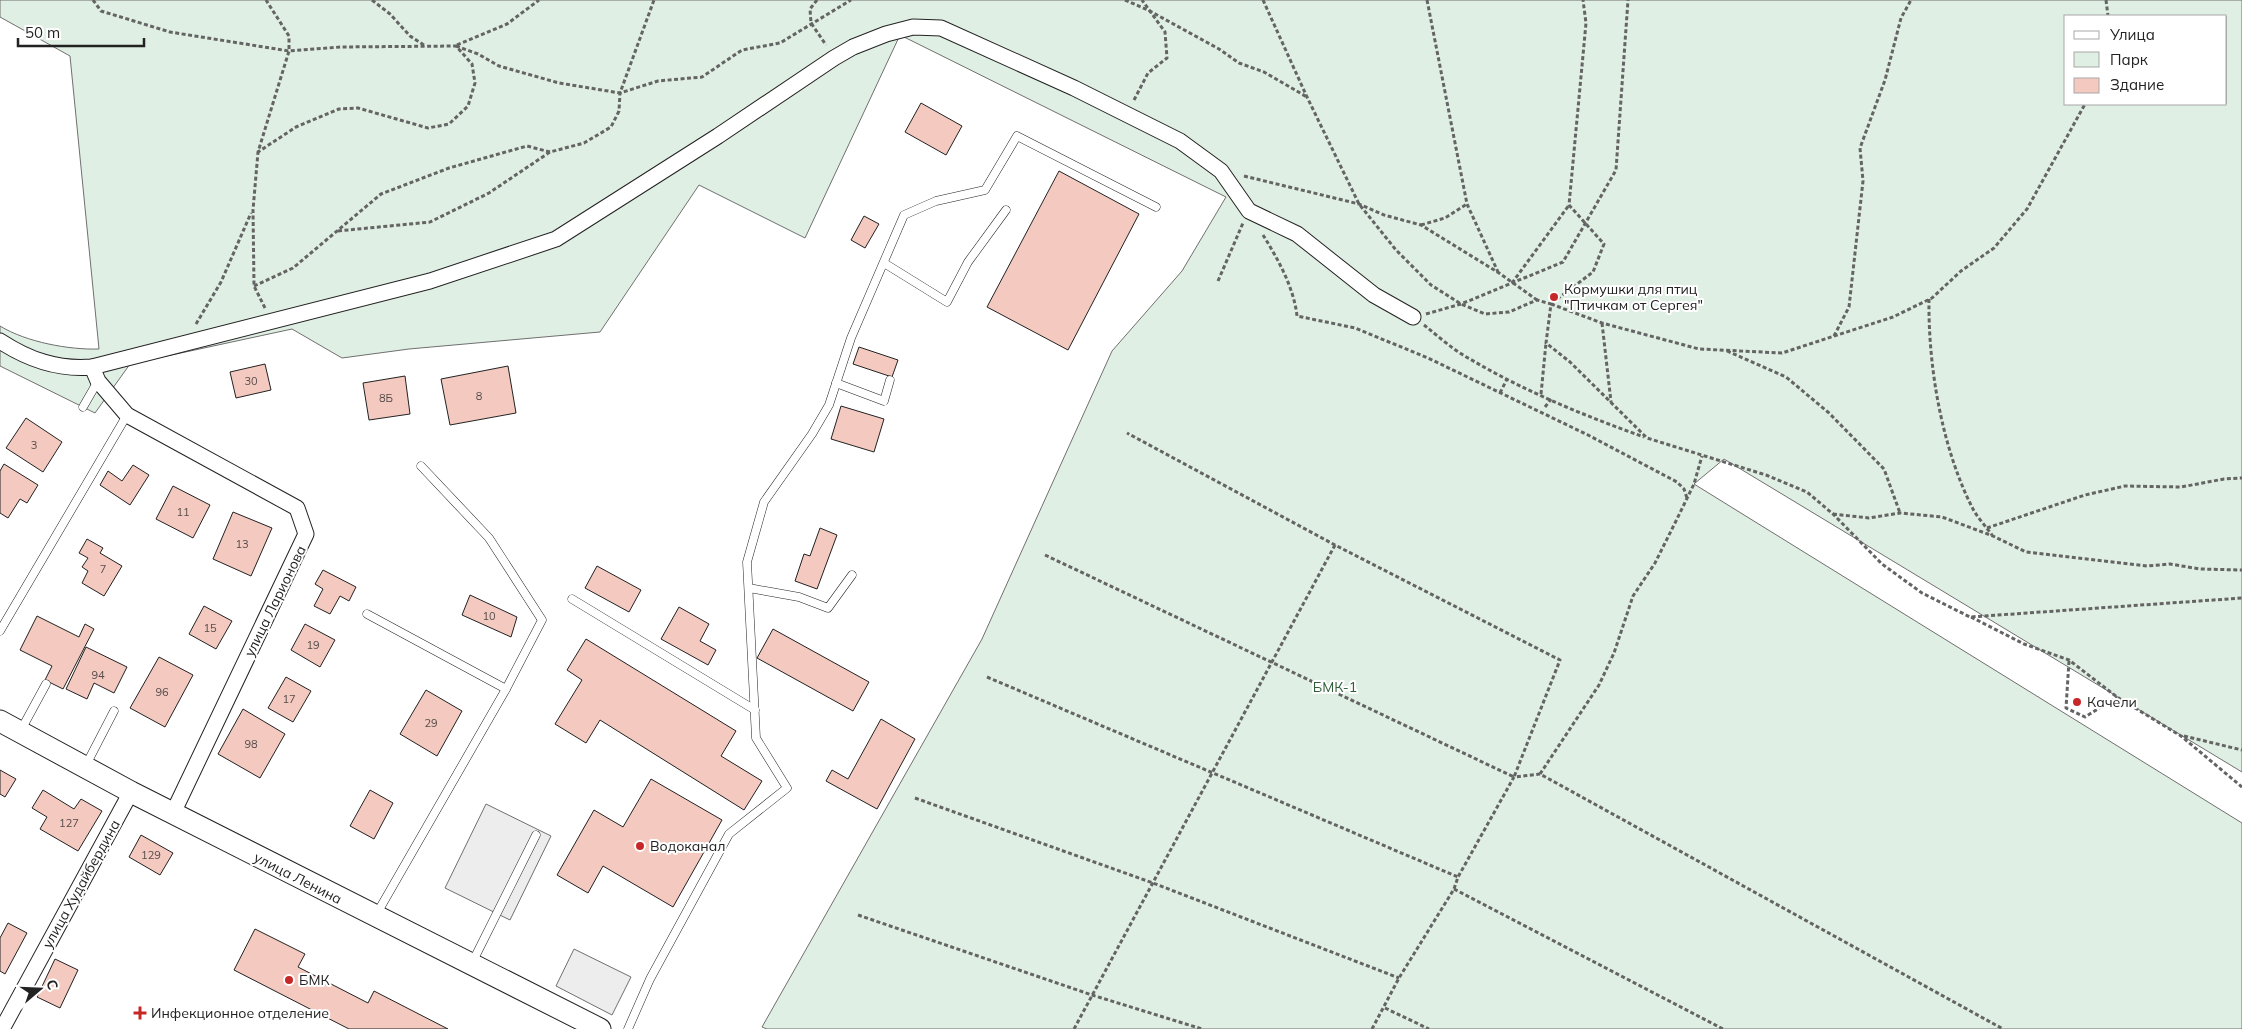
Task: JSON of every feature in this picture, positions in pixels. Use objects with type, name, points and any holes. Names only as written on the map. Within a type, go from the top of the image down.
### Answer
[{"type":"main road","name":"улица Ленина","points":[[0,721],[131,792],[375,917],[600,1029]]},
{"type":"street","points":[[0,341],[31,358],[52,366],[95,374],[176,344],[272,322],[430,281],[556,239],[718,136],[834,58],[886,34],[913,26],[940,28],[1074,88],[1180,141],[1221,171],[1249,211],[1297,234],[1374,295],[1413,317]]},
{"type":"street","name":"улица Ларионова","points":[[95,374],[127,415],[297,508],[306,534],[173,813]]},
{"type":"street","name":"улица Худайбердина","points":[[2,1029],[131,792]]},
{"type":"lane","points":[[628,1029],[650,979],[730,834],[787,788],[756,738],[747,562],[764,502],[812,434],[829,405],[851,338],[904,215],[936,201],[985,190],[1017,136],[1156,206]]},
{"type":"lane","points":[[884,264],[947,302],[968,262],[1006,210]]},
{"type":"lane","points":[[82,407],[95,374]]},
{"type":"lane","points":[[836,383],[884,401],[890,380]]},
{"type":"lane","points":[[0,631],[127,415]]},
{"type":"lane","points":[[375,917],[506,689],[542,620],[489,538],[421,466]]},
{"type":"lane","points":[[749,588],[799,597],[828,608],[852,575]]},
{"type":"lane","points":[[572,599],[755,710]]},
{"type":"lane","points":[[367,614],[506,689]]},
{"type":"lane","points":[[20,732],[46,684]]},
{"type":"lane","points":[[85,767],[114,711]]},
{"type":"lane","points":[[471,965],[536,835]]},
{"type":"path","points":[[93,0],[101,11],[170,32],[289,51],[341,47],[456,46],[478,54],[499,66],[558,83],[620,93],[658,81],[702,77],[742,50],[780,43],[851,0]]},
{"type":"path","points":[[266,0],[290,36],[289,51],[258,152],[253,210],[254,286],[272,322]]},
{"type":"path","points":[[372,0],[390,14],[410,36],[424,45]]},
{"type":"path","points":[[456,46],[506,24],[538,0]]},
{"type":"path","points":[[337,231],[430,222],[489,193],[550,152],[584,143],[611,127],[620,111],[620,93],[654,0]]},
{"type":"path","points":[[817,0],[810,9],[811,24],[834,58]]},
{"type":"path","points":[[1125,0],[1148,10],[1219,49],[1239,63],[1264,72],[1307,97]]},
{"type":"path","points":[[1126,114],[1148,73],[1167,58],[1164,32],[1142,0]]},
{"type":"path","points":[[1264,0],[1307,97],[1359,204],[1396,250],[1431,285],[1461,304],[1485,314],[1509,312],[1537,300]]},
{"type":"path","points":[[1427,0],[1467,204],[1499,273]]},
{"type":"path","points":[[1512,283],[1569,205],[1586,23],[1583,0]]},
{"type":"path","points":[[1413,317],[1461,304],[1563,262],[1616,170],[1628,0]]},
{"type":"path","points":[[1834,336],[1849,307],[1863,181],[1860,148],[1885,80],[1901,18],[1911,0]]},
{"type":"path","points":[[2106,0],[2108,15]]},
{"type":"path","points":[[258,152],[296,127],[339,109],[358,108],[428,128],[449,124],[468,106],[475,83],[472,64],[456,46]]},
{"type":"path","points":[[1221,171],[1359,204],[1384,215],[1421,225],[1499,273],[1537,300],[1602,323],[1699,349],[1782,352],[1893,318],[1929,299],[1961,271],[1994,248],[2027,209],[2084,105]]},
{"type":"path","points":[[254,286],[293,268],[381,194],[449,168],[527,146],[550,152]]},
{"type":"path","points":[[1421,225],[1445,218],[1467,204]]},
{"type":"path","points":[[1541,394],[1552,304],[1593,272],[1604,244],[1569,205]]},
{"type":"path","points":[[176,344],[201,318],[221,282],[253,210]]},
{"type":"path","points":[[1218,281],[1249,211]]},
{"type":"path","points":[[1249,211],[1273,252],[1296,303],[1297,316],[1355,328],[1428,358],[1677,482],[1684,489],[1687,498]]},
{"type":"path","points":[[1929,299],[1929,337],[1932,362],[1950,451],[1974,511],[1993,536]]},
{"type":"path","points":[[1413,317],[1468,358],[1507,379],[1598,420],[1647,438],[1766,475],[1807,492],[1882,564],[1922,593],[2024,644],[2069,660],[2117,697],[2182,736],[2242,787]]},
{"type":"path","points":[[1602,323],[1611,402]]},
{"type":"path","points":[[1546,343],[1570,362],[1647,438]]},
{"type":"path","points":[[1724,350],[1786,377],[1829,413],[1884,470],[1900,514]]},
{"type":"path","points":[[1500,393],[1507,379]]},
{"type":"path","points":[[1545,407],[1551,399]]},
{"type":"path","points":[[1127,433],[1335,545],[1560,660],[1514,777],[1458,877],[1454,889],[1399,978],[1385,1008],[1372,1029]]},
{"type":"path","points":[[1540,774],[1599,685],[1614,653],[1633,596],[1655,563],[1694,484],[1702,456]]},
{"type":"path","points":[[1987,528],[2086,496],[2125,486],[2181,487],[2224,479],[2242,478]]},
{"type":"path","points":[[1832,514],[1869,518],[1900,514],[1942,517],[1993,536],[2026,552],[2147,566],[2170,564],[2200,569],[2242,570]]},
{"type":"path","points":[[1074,1029],[1335,545]]},
{"type":"path","points":[[1045,555],[1514,777],[1540,774],[2003,1029]]},
{"type":"path","points":[[1970,617],[2242,598]]},
{"type":"path","points":[[2069,660],[2066,708],[2085,717],[2117,697]]},
{"type":"path","points":[[987,677],[1458,877]]},
{"type":"path","points":[[2182,736],[2242,750]]},
{"type":"path","points":[[915,798],[1153,883],[1399,978]]},
{"type":"path","points":[[1454,889],[1723,1029]]},
{"type":"path","points":[[858,915],[1202,1029]]},
{"type":"path","points":[[1385,1008],[1429,1029]]},
{"type":"green space","name":"БМК-1","points":[[0,0],[2242,0],[2242,772],[1724,459],[1694,484],[2242,823],[2242,1029],[767,1029],[762,1027],[982,639],[1112,351],[1182,271],[1226,197],[900,35],[805,238],[699,185],[600,332],[409,349],[342,358],[292,329],[130,364],[95,413],[0,366],[0,326],[10,332],[35,341],[75,348],[99,349],[70,56],[0,17]]},
{"type":"shaded area","points":[[486,804],[551,836],[510,920],[445,888]]},
{"type":"shaded area","points":[[574,949],[631,977],[612,1015],[556,986]]},
{"type":"building","points":[[921,103],[962,126],[946,155],[905,132]]},
{"type":"building","points":[[1059,171],[1139,214],[1068,350],[987,307]]},
{"type":"building","points":[[864,216],[879,224],[865,248],[851,240]]},
{"type":"building","points":[[859,347],[898,360],[892,377],[853,364]]},
{"type":"building","points":[[265,364],[271,390],[236,398],[230,372]]},
{"type":"building","points":[[508,366],[516,413],[450,425],[441,379]]},
{"type":"building","points":[[405,376],[410,414],[369,420],[363,383]]},
{"type":"building","points":[[841,406],[884,419],[874,452],[831,439]]},
{"type":"building","points":[[26,418],[62,442],[43,472],[6,448]]},
{"type":"building","points":[[4,464],[38,485],[27,503],[20,499],[8,518],[0,513],[0,471]]},
{"type":"building","points":[[133,465],[149,475],[130,505],[100,485],[108,471],[122,481]]},
{"type":"building","points":[[173,486],[210,505],[193,538],[156,519]]},
{"type":"building","points":[[233,512],[272,528],[251,576],[213,559]]},
{"type":"building","points":[[820,528],[837,535],[817,589],[795,581],[804,554],[810,556]]},
{"type":"building","points":[[87,539],[103,548],[100,553],[122,566],[104,596],[82,583],[88,571],[82,567],[88,558],[79,553]]},
{"type":"building","points":[[597,566],[641,590],[629,612],[585,588]]},
{"type":"building","points":[[323,570],[356,587],[349,601],[340,596],[330,614],[314,606],[323,589],[315,584]]},
{"type":"building","points":[[470,595],[517,617],[511,637],[462,615]]},
{"type":"building","points":[[204,606],[232,621],[216,649],[189,634]]},
{"type":"building","points":[[679,607],[709,624],[700,641],[716,650],[708,665],[661,639]]},
{"type":"building","points":[[37,616],[79,637],[85,624],[94,629],[63,689],[45,680],[52,666],[20,650]]},
{"type":"building","points":[[305,624],[335,640],[320,667],[291,650]]},
{"type":"building","points":[[773,629],[869,682],[853,711],[757,658]]},
{"type":"building","points":[[586,639],[736,731],[721,756],[762,781],[744,810],[600,720],[586,743],[555,724],[582,680],[567,670]]},
{"type":"building","points":[[86,647],[127,667],[114,693],[94,683],[87,699],[66,689]]},
{"type":"building","points":[[159,657],[193,675],[165,727],[130,708]]},
{"type":"building","points":[[286,677],[311,691],[293,722],[268,708]]},
{"type":"building","points":[[426,690],[462,711],[437,756],[400,734]]},
{"type":"building","points":[[243,709],[285,734],[260,778],[218,754]]},
{"type":"building","points":[[881,719],[915,739],[877,809],[826,781],[832,770],[848,779]]},
{"type":"building","points":[[0,770],[16,779],[5,797],[0,794]]},
{"type":"building","name":"Водоканал","points":[[651,779],[722,820],[673,907],[603,866],[588,893],[557,875],[594,810],[623,827]]},
{"type":"building","points":[[43,790],[74,809],[81,799],[102,811],[78,851],[40,829],[47,817],[32,808]]},
{"type":"building","points":[[370,790],[393,803],[374,839],[350,826]]},
{"type":"building","points":[[141,835],[173,853],[160,875],[129,857]]},
{"type":"building","points":[[8,923],[27,933],[5,974],[0,971],[0,938]]},
{"type":"building","name":"БМК","points":[[255,929],[305,954],[298,967],[368,1003],[374,991],[448,1029],[349,1029],[234,970]]},
{"type":"building","points":[[55,959],[78,970],[60,1008],[37,997]]},
{"type":"place","name":"Кормушки для птиц \"Птичкам от Сергея\"","points":[[1554,297]]},
{"type":"place","name":"Качели","points":[[2077,702]]},
{"type":"place","name":"Водоканал","points":[[640,846]]},
{"type":"place","name":"БМК","points":[[289,980]]},
{"type":"place","name":"Инфекционное отделение","points":[[140,1013]]}]
